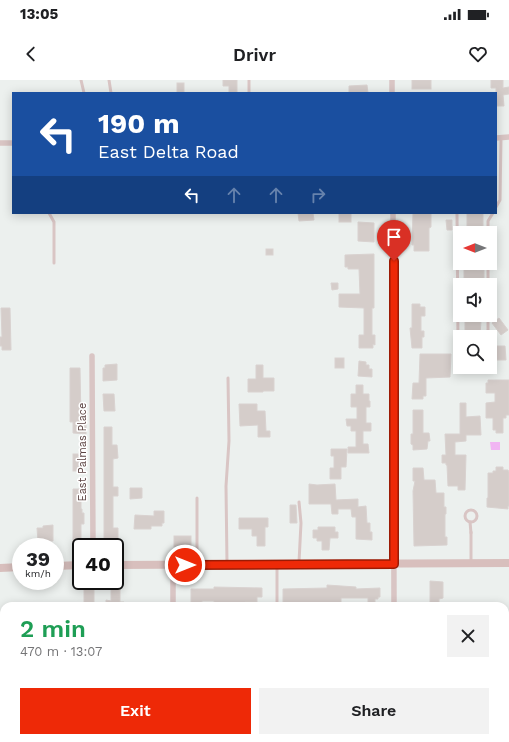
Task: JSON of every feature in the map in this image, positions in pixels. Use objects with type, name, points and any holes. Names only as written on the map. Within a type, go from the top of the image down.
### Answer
[{"type":"street","points":[[392,80],[392,92]]},
{"type":"street","points":[[499,138],[509,138]]},
{"type":"street","points":[[0,143],[12,142]]},
{"type":"street","points":[[393,214],[394,602]]},
{"type":"street","name":"East Palmas Place","points":[[92,356],[93,538]]},
{"type":"street","points":[[124,565],[509,563]]},
{"type":"street","points":[[173,565],[173,602]]},
{"type":"street","points":[[0,568],[12,567]]},
{"type":"lane","points":[[81,80],[84,92]]},
{"type":"lane","points":[[109,80],[111,92]]},
{"type":"lane","points":[[249,80],[250,92]]},
{"type":"lane","points":[[497,205],[500,200],[499,138]]},
{"type":"lane","points":[[50,214],[54,222],[54,263]]},
{"type":"lane","points":[[457,214],[458,330]]},
{"type":"lane","points":[[488,226],[488,220],[492,214]]},
{"type":"lane","points":[[227,565],[226,486],[229,441],[228,378]]},
{"type":"lane","points":[[197,498],[197,565]]},
{"type":"lane","points":[[299,502],[301,523],[299,564]]},
{"type":"lane","points":[[468,510],[472,510],[477,515],[474,521],[470,522],[466,520],[464,515],[468,510]]},
{"type":"lane","points":[[470,522],[471,563]]},
{"type":"lane","points":[[276,564],[277,602]]},
{"type":"shaded area","points":[[490,442],[500,442],[500,450],[491,450]]},
{"type":"building","points":[[223,80],[237,80],[237,92],[229,92],[229,86],[223,86]]},
{"type":"building","points":[[412,80],[431,80],[431,89],[412,89]]},
{"type":"building","points":[[491,80],[503,80],[503,88],[509,87],[509,94],[503,95],[504,106],[497,106],[496,88],[491,88]]},
{"type":"building","points":[[177,83],[184,83],[184,92],[177,92]]},
{"type":"building","points":[[367,85],[368,92],[349,92],[349,86]]},
{"type":"building","points":[[298,214],[313,214],[314,220],[299,221]]},
{"type":"building","points":[[339,214],[351,214],[351,222],[339,222]]},
{"type":"building","points":[[413,214],[431,214],[431,227],[429,228],[429,251],[414,251],[414,245],[412,245]]},
{"type":"building","points":[[467,214],[483,214],[483,226],[467,226]]},
{"type":"building","points":[[446,220],[452,220],[452,230],[447,230]]},
{"type":"building","points":[[358,222],[374,223],[374,242],[358,241]]},
{"type":"building","points":[[266,249],[273,249],[273,255],[266,255]]},
{"type":"building","points":[[374,254],[374,308],[372,308],[372,335],[375,335],[375,345],[373,344],[373,348],[359,348],[359,335],[364,335],[364,308],[339,307],[339,294],[360,294],[359,269],[348,269],[348,267],[345,267],[345,255]]},
{"type":"building","points":[[464,270],[484,270],[484,278],[464,278]]},
{"type":"building","points":[[331,283],[338,283],[338,289],[332,290]]},
{"type":"building","points":[[412,304],[420,304],[420,307],[425,307],[425,316],[421,316],[421,331],[424,331],[424,337],[422,337],[422,348],[412,348],[410,328],[412,328]]},
{"type":"building","points":[[1,308],[10,308],[11,350],[2,350],[2,346],[0,346],[0,337],[2,337]]},
{"type":"building","points":[[499,318],[508,330],[501,335],[492,323],[497,322]]},
{"type":"building","points":[[465,322],[481,322],[480,330],[465,330]]},
{"type":"building","points":[[497,346],[505,346],[506,360],[497,360]]},
{"type":"building","points":[[420,354],[451,354],[450,377],[426,378],[426,396],[423,396],[423,399],[412,399],[413,383],[419,383]]},
{"type":"building","points":[[335,358],[344,358],[344,368],[335,368]]},
{"type":"building","points":[[359,361],[366,362],[366,365],[369,365],[369,369],[372,369],[372,377],[358,376]]},
{"type":"building","points":[[117,364],[117,380],[103,381],[103,368],[105,368],[105,365]]},
{"type":"building","points":[[256,365],[263,365],[263,378],[274,378],[274,391],[248,392],[248,379],[256,379]]},
{"type":"building","points":[[70,368],[80,368],[81,423],[86,424],[86,434],[73,433],[73,422],[70,422]]},
{"type":"building","points":[[488,380],[509,380],[509,415],[506,415],[506,418],[503,418],[503,433],[496,433],[496,430],[493,430],[493,418],[486,418],[486,403],[495,402],[495,393],[486,393],[486,383],[488,383]]},
{"type":"building","points":[[356,385],[363,385],[363,394],[369,394],[370,407],[366,407],[366,423],[371,423],[371,431],[363,431],[363,444],[368,444],[369,453],[348,453],[348,447],[356,447],[356,431],[351,431],[351,426],[347,426],[346,419],[357,419],[357,407],[351,407],[351,394],[356,394]]},
{"type":"building","points":[[103,394],[114,394],[115,411],[104,411]]},
{"type":"building","points":[[460,403],[466,403],[466,417],[480,416],[481,435],[466,435],[466,441],[455,442],[455,455],[466,455],[465,490],[458,490],[458,486],[448,486],[447,465],[446,463],[442,463],[442,455],[446,455],[445,434],[460,434]]},
{"type":"building","points":[[239,404],[257,404],[257,411],[265,411],[266,431],[270,431],[270,437],[258,437],[258,425],[240,426]]},
{"type":"building","points":[[413,410],[423,410],[423,433],[429,433],[430,441],[428,441],[427,449],[413,450],[413,445],[411,444],[411,434],[413,434]]},
{"type":"building","points":[[104,427],[112,427],[112,445],[117,445],[118,458],[113,459],[113,487],[118,487],[118,496],[113,496],[113,528],[118,528],[118,538],[104,538]]},
{"type":"building","points":[[331,449],[347,449],[346,467],[341,467],[341,479],[330,479],[330,468],[334,468],[334,456],[331,456]]},
{"type":"building","points":[[73,454],[82,454],[82,471],[73,471]]},
{"type":"building","points":[[496,467],[503,467],[503,470],[508,470],[509,472],[508,509],[487,507],[488,473],[493,473],[493,471],[496,471]]},
{"type":"building","points":[[413,468],[423,468],[424,480],[435,480],[436,493],[444,493],[444,507],[446,507],[445,537],[447,537],[447,545],[414,546],[413,491],[415,481],[413,481]]},
{"type":"building","points":[[309,484],[335,484],[336,500],[358,499],[358,507],[366,506],[367,523],[370,523],[372,540],[356,539],[356,517],[352,517],[351,509],[338,509],[338,514],[332,514],[331,504],[309,504]]},
{"type":"building","points":[[130,488],[142,488],[142,498],[130,499]]},
{"type":"building","points":[[73,489],[81,489],[81,509],[82,513],[84,513],[84,524],[81,524],[81,538],[73,538]]},
{"type":"building","points":[[290,505],[296,505],[297,523],[290,523]]},
{"type":"building","points":[[154,511],[164,511],[164,523],[162,523],[162,526],[151,526],[151,529],[134,529],[135,515],[154,516]]},
{"type":"building","points":[[239,518],[268,518],[268,527],[265,527],[265,546],[257,546],[257,536],[252,536],[252,529],[239,529]]},
{"type":"building","points":[[53,525],[53,538],[38,538],[37,528],[43,528],[43,526]]},
{"type":"building","points":[[318,527],[335,527],[335,532],[338,532],[338,538],[330,538],[329,550],[322,550],[322,541],[317,541],[317,538],[313,538],[313,530],[318,530]]},
{"type":"building","points":[[174,536],[191,536],[191,547],[174,547]]},
{"type":"building","points":[[430,581],[443,582],[443,598],[439,599],[439,602],[430,602]]},
{"type":"building","points":[[327,585],[356,587],[356,589],[380,588],[380,597],[375,599],[375,602],[368,602],[368,598],[341,598],[341,602],[283,602],[283,589],[327,588]]},
{"type":"building","points":[[214,587],[262,588],[262,597],[257,597],[257,602],[191,602],[191,589],[214,589]]},
{"type":"building","points":[[84,590],[94,590],[94,602],[84,602]]},
{"type":"building","points":[[111,590],[120,590],[120,602],[106,602],[106,600],[111,601]]},
{"type":"route","points":[[185,565],[394,564],[394,261]]}]
